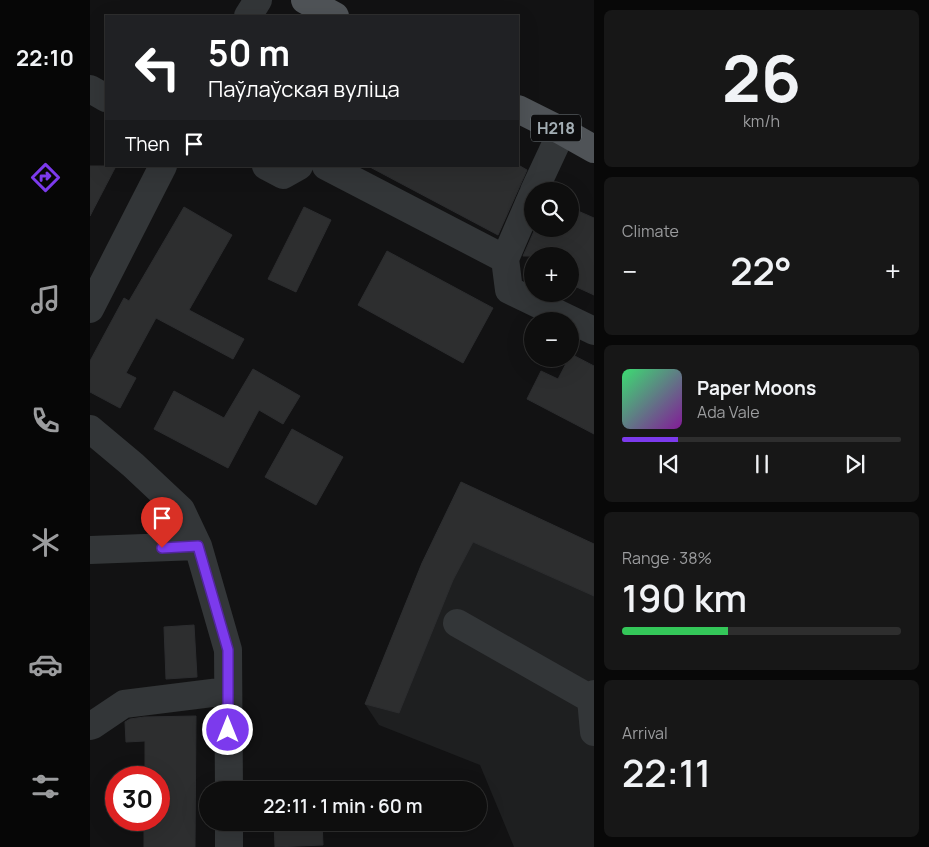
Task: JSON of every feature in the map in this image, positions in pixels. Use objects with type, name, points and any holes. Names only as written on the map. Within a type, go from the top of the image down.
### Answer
[{"type":"main road","points":[[305,0],[333,15]]},
{"type":"main road","name":"Н218","points":[[519,109],[562,130],[594,149]]},
{"type":"street","points":[[249,15],[258,0]]},
{"type":"street","points":[[90,89],[105,97]]},
{"type":"street","points":[[538,182],[562,130]]},
{"type":"street","points":[[90,309],[162,167]]},
{"type":"street","points":[[268,167],[282,175],[297,167]]},
{"type":"street","points":[[328,167],[505,259]]},
{"type":"street","points":[[524,215],[505,259],[509,290],[594,331]]},
{"type":"street","points":[[90,429],[133,465],[181,510],[198,546],[228,650],[229,781]]},
{"type":"street","points":[[90,550],[198,546]]},
{"type":"street","points":[[456,623],[593,697],[594,732]]},
{"type":"street","points":[[90,726],[124,704],[228,691]]},
{"type":"street","points":[[229,831],[229,847]]},
{"type":"shaded area","points":[[461,482],[594,544],[594,847],[514,847],[480,765],[379,725],[365,704],[422,563]]},
{"type":"building","points":[[90,166],[115,167],[90,216]]},
{"type":"building","points":[[520,166],[527,170],[498,235],[370,167]]},
{"type":"building","points":[[184,207],[232,235],[189,310],[244,339],[233,359],[156,318],[126,373],[136,378],[120,408],[90,392],[90,361],[124,298],[129,301]]},
{"type":"building","points":[[304,207],[331,220],[296,292],[268,279]]},
{"type":"building","points":[[579,211],[594,218],[594,295],[579,288],[579,247],[527,247],[531,237],[579,237]]},
{"type":"building","points":[[387,251],[493,308],[463,363],[358,305]]},
{"type":"building","points":[[579,358],[594,366],[594,434],[527,399],[541,371],[558,379],[564,367],[579,367]]},
{"type":"building","points":[[253,369],[300,396],[283,424],[259,410],[228,468],[154,429],[174,391],[224,418]]},
{"type":"building","points":[[292,429],[343,457],[316,505],[265,477]]},
{"type":"building","points":[[461,482],[594,544],[594,596],[473,542],[453,580],[399,713],[365,704],[422,563]]},
{"type":"building","points":[[194,625],[197,677],[166,679],[164,627]]},
{"type":"building","points":[[196,716],[195,847],[144,847],[144,831],[170,831],[170,766],[145,766],[145,741],[126,742],[125,722],[130,719]]},
{"type":"building","points":[[274,831],[322,831],[323,845],[275,847]]},
{"type":"route","points":[[162,548],[198,546],[228,650],[228,730]]}]
